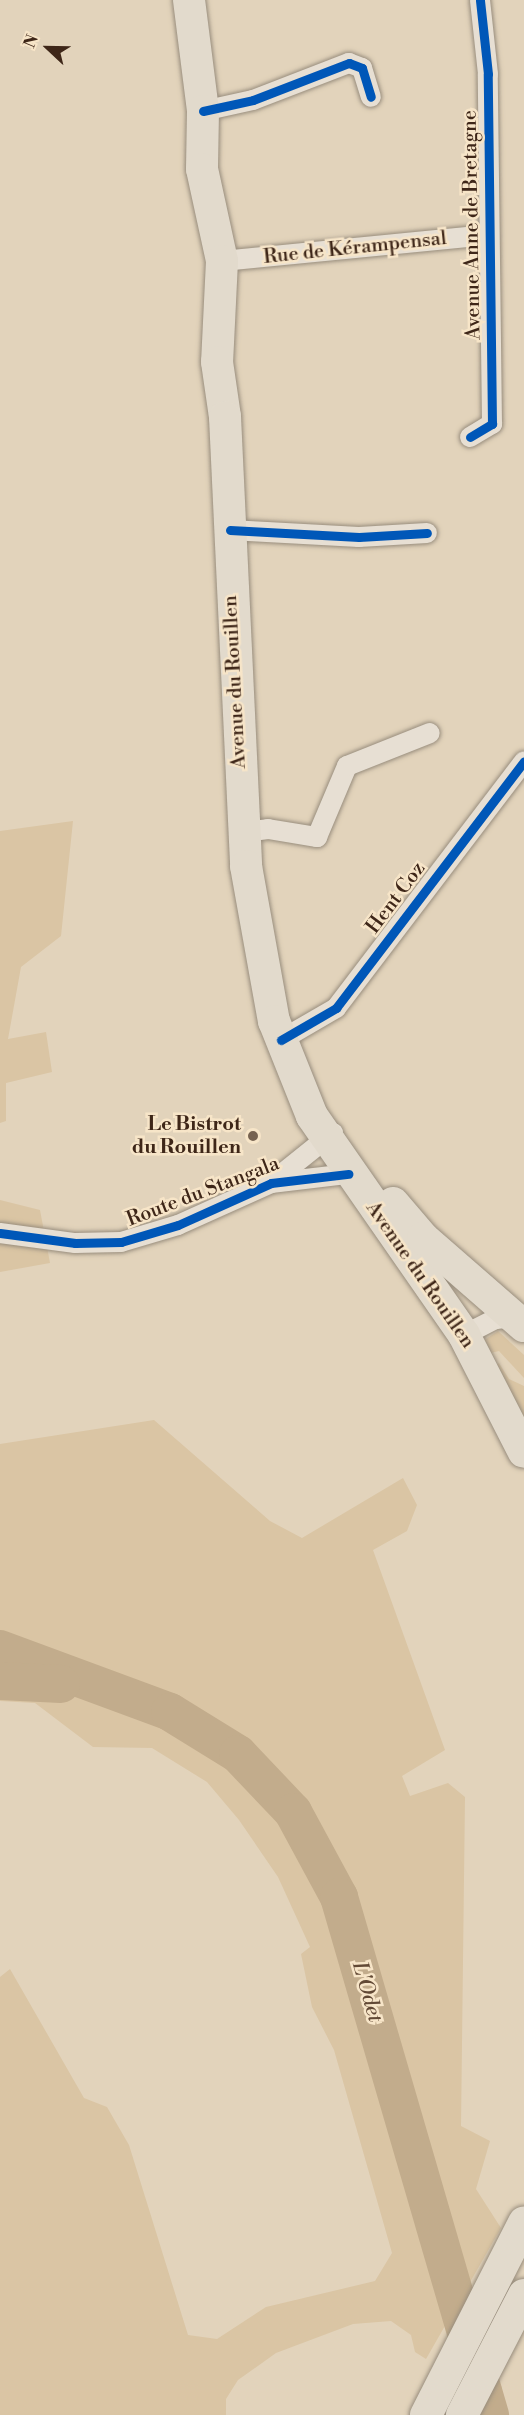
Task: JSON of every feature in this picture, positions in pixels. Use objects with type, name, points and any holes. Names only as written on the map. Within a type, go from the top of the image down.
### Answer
[{"type":"main road","name":"Avenue du Rouillen","points":[[189,0],[203,120],[241,312],[225,417],[244,832],[260,945],[288,1037],[324,1135],[348,1174],[464,1335],[524,1452]]},
{"type":"main road","name":"Avenue du Rouillen","points":[[288,1037],[405,1221],[520,1321]]},
{"type":"main road","points":[[426,2415],[524,2223]]},
{"type":"main road","points":[[462,2415],[524,2295]]},
{"type":"street","name":"Avenue Anne de Bretagne","points":[[470,437],[492,424],[488,235],[488,74],[480,0]]},
{"type":"street","points":[[203,120],[349,63],[362,68],[371,97]]},
{"type":"street","name":"Rue de Kérampensal","points":[[232,260],[488,235]]},
{"type":"street","points":[[230,530],[359,537],[427,533]]},
{"type":"street","points":[[244,832],[268,829],[317,837],[347,766],[430,733]]},
{"type":"street","name":"Hent Coz","points":[[288,1037],[336,1008],[524,761]]},
{"type":"street","name":"Route du Stangala","points":[[0,1233],[75,1243],[121,1242],[178,1225],[270,1183],[324,1135]]},
{"type":"street","name":"Avenue du Rouillen","points":[[324,1135],[337,1135],[405,1221]]},
{"type":"street","name":"Route du Stangala","points":[[270,1183],[348,1174]]},
{"type":"street","points":[[464,1335],[496,1319],[520,1321]]},
{"type":"shaded area","points":[[73,821],[61,936],[21,967],[8,1039],[46,1032],[52,1072],[6,1083],[6,1121],[0,1123],[0,831]]},
{"type":"shaded area","points":[[0,1200],[40,1210],[50,1263],[0,1272]]},
{"type":"shaded area","points":[[498,1331],[524,1355],[524,1378],[499,1351],[486,1354],[480,1343]]},
{"type":"shaded area","points":[[499,1363],[509,1379],[524,1386],[524,1432],[494,1366]]},
{"type":"shaded area","points":[[154,1420],[270,1521],[302,1538],[403,1478],[417,1505],[407,1531],[373,1550],[445,1750],[402,1776],[410,1796],[448,1783],[465,1797],[461,2126],[490,2141],[476,2189],[501,2228],[426,2359],[415,2352],[411,2335],[391,2321],[353,2324],[276,2353],[238,2380],[226,2399],[226,2415],[0,2415],[0,1977],[10,1969],[84,2098],[107,2107],[129,2145],[188,2335],[217,2339],[266,2307],[375,2281],[392,2253],[334,2050],[312,2007],[301,1954],[310,1947],[278,1877],[239,1820],[207,1782],[152,1748],[93,1747],[35,1703],[0,1701],[0,1444]]},
{"type":"shaded area","points":[[501,2386],[507,2415],[485,2415]]},
{"type":"waterway","name":"L'Odet","points":[[0,1649],[170,1712],[238,1754],[293,1812],[339,1897],[490,2415]]},
{"type":"waterway","name":"L'Odet","points":[[0,1681],[61,1684]]},
{"type":"cycle path","points":[[470,437],[492,424],[488,74],[480,0]]},
{"type":"cycle path","points":[[203,111],[253,100],[349,63],[362,68],[371,97]]},
{"type":"cycle path","points":[[230,530],[359,537],[427,533]]},
{"type":"cycle path","points":[[281,1040],[336,1008],[524,761]]},
{"type":"cycle path","points":[[0,1233],[75,1243],[121,1242],[178,1225],[271,1183],[348,1174]]},
{"type":"place","name":"Le Bistrot du Rouillen","points":[[253,1136]]}]
